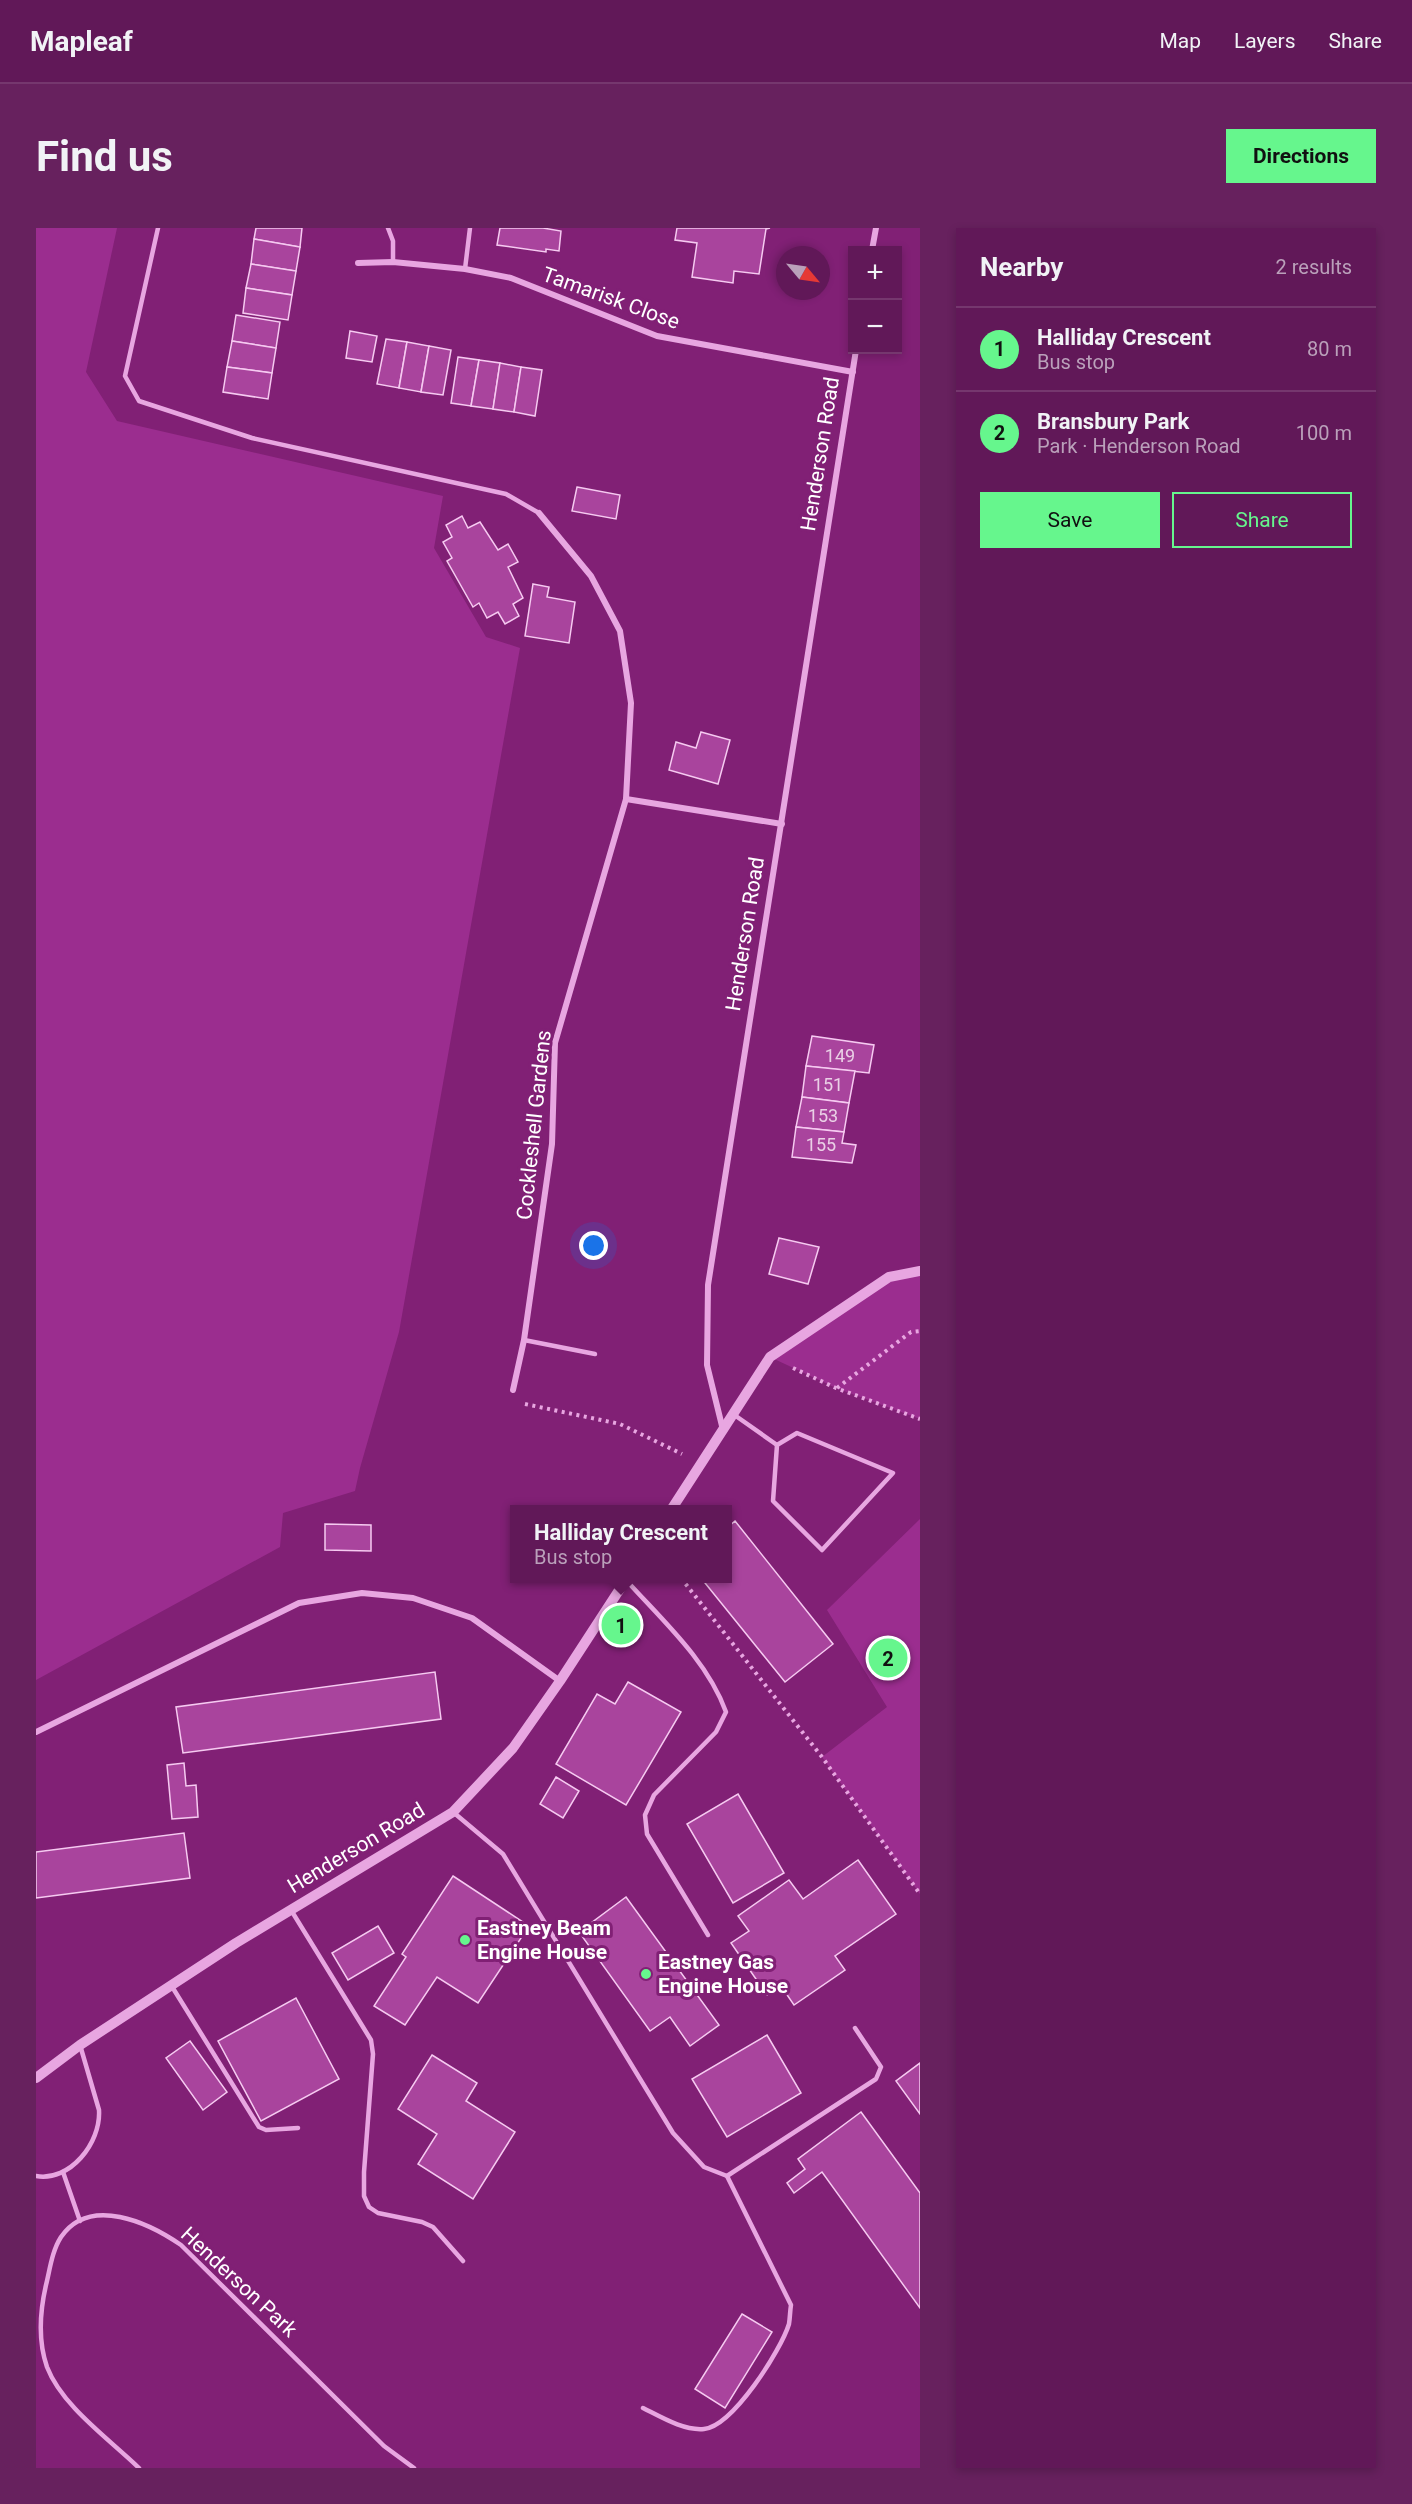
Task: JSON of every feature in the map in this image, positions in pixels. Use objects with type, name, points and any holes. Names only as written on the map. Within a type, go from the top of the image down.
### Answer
[{"type":"street","points":[[873,246],[876,228]]},
{"type":"street","name":"Tamarisk Close","points":[[358,263],[393,262],[465,269],[511,278],[657,336],[853,372]]},
{"type":"street","name":"Henderson Road","points":[[723,1431],[707,1365],[708,1285],[855,354]]},
{"type":"street","name":"Cockleshell Gardens","points":[[513,1390],[524,1340],[552,1144],[555,1043],[626,799],[631,703],[620,631],[591,576],[540,513]]},
{"type":"street","points":[[626,799],[782,824]]},
{"type":"street","points":[[675,1505],[770,1357],[889,1277],[920,1271]]},
{"type":"street","name":"Henderson Road","points":[[36,2078],[80,2045],[171,1986],[453,1812],[513,1748],[560,1681],[623,1583]]},
{"type":"street","points":[[36,1732],[299,1603],[362,1593],[413,1598],[472,1618],[560,1681]]},
{"type":"lane","points":[[158,228],[125,376],[139,400],[252,438],[506,494],[540,513]]},
{"type":"lane","points":[[388,228],[393,241],[393,262]]},
{"type":"lane","points":[[465,269],[470,228]]},
{"type":"lane","points":[[524,1340],[595,1354]]},
{"type":"lane","points":[[733,1414],[777,1445]]},
{"type":"lane","points":[[797,1433],[893,1473],[822,1550],[773,1501],[777,1445],[797,1433]]},
{"type":"lane","points":[[630,1583],[686,1646],[720,1695],[726,1712],[716,1732],[654,1795],[645,1815],[647,1834],[708,1935]]},
{"type":"lane","points":[[453,1812],[502,1854],[673,2133],[704,2167],[728,2176],[791,2305],[789,2324],[779,2347],[763,2373],[744,2399],[716,2424],[707,2429],[694,2429],[643,2408]]},
{"type":"lane","points":[[291,1910],[371,2040],[373,2054],[364,2172],[364,2196],[369,2207],[378,2213],[422,2222],[433,2227],[463,2261]]},
{"type":"lane","points":[[171,1986],[259,2127],[266,2130],[298,2128]]},
{"type":"lane","points":[[728,2176],[876,2079],[880,2067],[855,2028]]},
{"type":"lane","points":[[36,2176],[50,2177],[63,2172],[80,2160],[87,2150],[99,2119],[80,2045]]},
{"type":"lane","points":[[63,2172],[80,2221],[67,2230],[61,2238],[51,2263],[42,2309],[43,2353],[52,2378],[69,2402],[139,2468]]},
{"type":"lane","name":"Henderson Park","points":[[80,2221],[109,2216],[125,2218],[147,2225],[181,2245],[384,2446],[414,2468]]},
{"type":"path","points":[[836,1388],[911,1332],[920,1331]]},
{"type":"path","points":[[770,1357],[836,1388],[920,1419]]},
{"type":"path","points":[[513,1390],[511,1401],[620,1424],[702,1463]]},
{"type":"path","points":[[685,1583],[822,1758],[920,1894]]},
{"type":"shaded area","points":[[36,228],[117,228],[86,372],[117,421],[443,496],[434,548],[486,637],[520,648],[399,1332],[355,1491],[283,1513],[280,1547],[36,1680]]},
{"type":"shaded area","points":[[920,1271],[920,1419],[836,1388],[770,1357],[889,1277]]},
{"type":"shaded area","points":[[920,1519],[920,1894],[822,1757],[887,1707],[827,1610]]},
{"type":"building","points":[[256,228],[302,228],[300,247],[254,239]]},
{"type":"building","points":[[500,228],[543,228],[561,231],[559,251],[546,249],[546,252],[497,245]]},
{"type":"building","points":[[677,228],[770,228],[766,229],[759,274],[734,271],[733,283],[692,277],[697,243],[675,240]]},
{"type":"building","points":[[254,239],[300,247],[296,271],[251,264]]},
{"type":"building","points":[[251,264],[296,271],[292,295],[246,288]]},
{"type":"building","points":[[246,288],[292,295],[288,320],[243,313]]},
{"type":"building","points":[[236,315],[280,322],[276,348],[232,341]]},
{"type":"building","points":[[350,331],[377,336],[372,362],[346,358]]},
{"type":"building","points":[[386,339],[407,342],[399,388],[377,384]]},
{"type":"building","points":[[232,341],[276,348],[272,373],[227,367]]},
{"type":"building","points":[[407,342],[429,346],[421,392],[399,388]]},
{"type":"building","points":[[429,346],[451,350],[443,395],[421,392]]},
{"type":"building","points":[[458,357],[479,360],[471,406],[451,403]]},
{"type":"building","points":[[479,360],[500,363],[493,409],[471,406]]},
{"type":"building","points":[[500,363],[521,367],[514,412],[493,409]]},
{"type":"building","points":[[227,367],[272,373],[268,399],[223,392]]},
{"type":"building","points":[[521,367],[542,370],[535,416],[514,412]]},
{"type":"building","points":[[577,487],[620,495],[616,519],[572,511]]},
{"type":"building","points":[[462,516],[468,528],[480,522],[498,550],[508,544],[518,562],[508,567],[523,598],[513,604],[519,616],[505,624],[498,612],[487,618],[479,603],[473,607],[447,561],[452,558],[443,542],[452,537],[446,525]]},
{"type":"building","points":[[533,584],[549,587],[547,597],[575,602],[569,643],[525,636]]},
{"type":"building","points":[[701,732],[730,740],[718,784],[669,770],[676,742],[696,748]]},
{"type":"building","points":[[812,1036],[874,1045],[869,1073],[806,1066]]},
{"type":"building","points":[[806,1066],[855,1071],[849,1103],[802,1097]]},
{"type":"building","points":[[802,1097],[849,1103],[844,1132],[796,1127]]},
{"type":"building","points":[[796,1127],[844,1132],[842,1143],[856,1145],[852,1163],[792,1157]]},
{"type":"building","points":[[779,1238],[819,1247],[808,1284],[769,1274]]},
{"type":"building","points":[[735,1521],[833,1644],[785,1682],[705,1583],[732,1583],[732,1524]]},
{"type":"building","points":[[325,1524],[371,1525],[371,1551],[325,1550]]},
{"type":"building","points":[[435,1672],[441,1719],[183,1753],[176,1707]]},
{"type":"building","points":[[628,1682],[681,1712],[626,1805],[556,1764],[597,1694],[615,1704]]},
{"type":"building","points":[[184,1763],[186,1786],[196,1785],[198,1817],[172,1819],[167,1765]]},
{"type":"building","points":[[556,1777],[579,1791],[563,1818],[540,1804]]},
{"type":"building","points":[[738,1794],[784,1873],[733,1903],[687,1824]]},
{"type":"building","points":[[184,1833],[190,1878],[36,1898],[36,1852]]},
{"type":"building","points":[[858,1860],[896,1914],[835,1956],[845,1970],[794,2005],[781,1986],[767,1995],[731,1943],[749,1931],[738,1916],[789,1880],[803,1899]]},
{"type":"building","name":"Eastney Beam Engine House","points":[[453,1876],[529,1926],[478,2003],[437,1977],[405,2025],[374,2006],[406,1957],[402,1954]]},
{"type":"building","name":"Eastney Gas Engine House","points":[[626,1897],[719,2025],[690,2046],[670,2017],[650,2031],[579,1932]]},
{"type":"building","points":[[378,1926],[394,1953],[348,1980],[332,1953]]},
{"type":"building","points":[[296,1998],[339,2079],[261,2121],[218,2041]]},
{"type":"building","points":[[767,2035],[801,2093],[727,2137],[692,2079]]},
{"type":"building","points":[[190,2041],[227,2092],[203,2110],[166,2058]]},
{"type":"building","points":[[432,2055],[477,2083],[466,2101],[515,2132],[473,2199],[418,2164],[437,2134],[398,2109]]},
{"type":"building","points":[[920,2063],[920,2114],[896,2081]]},
{"type":"building","points":[[861,2112],[920,2193],[920,2308],[822,2172],[794,2193],[787,2183],[805,2169],[798,2159]]},
{"type":"building","points":[[742,2314],[772,2332],[725,2408],[695,2389]]},
{"type":"place","name":"Halliday Crescent","points":[[621,1625]]},
{"type":"place","name":"Bransbury Park","points":[[888,1658]]},
{"type":"place","name":"Eastney Beam Engine House","points":[[465,1940]]},
{"type":"place","name":"Eastney Gas Engine House","points":[[646,1974]]}]
